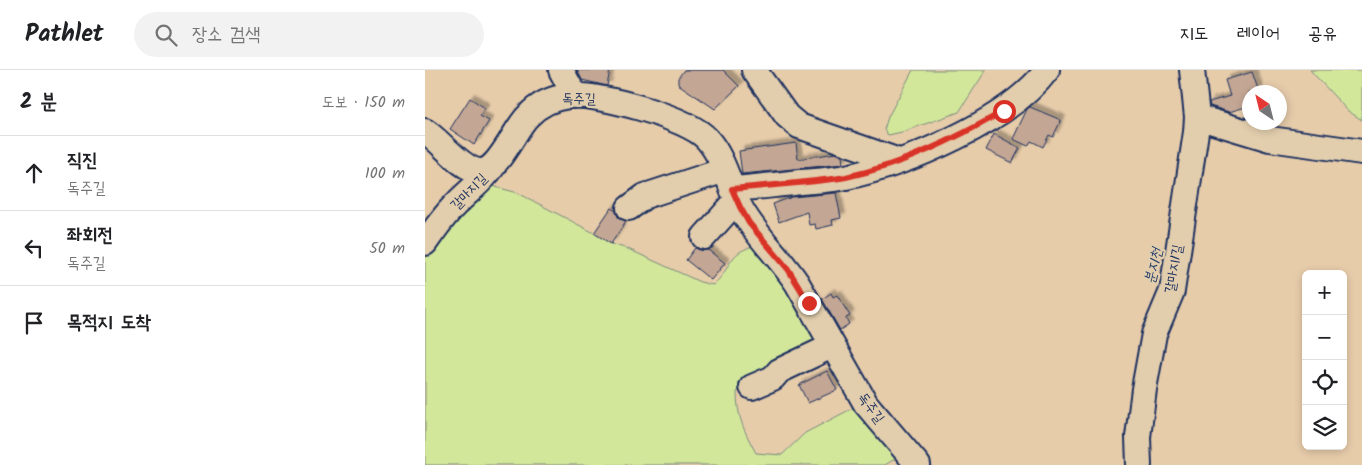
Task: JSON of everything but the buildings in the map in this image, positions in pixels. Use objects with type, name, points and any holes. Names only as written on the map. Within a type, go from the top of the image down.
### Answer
[{"type":"lane","points":[[561,70],[575,96]]},
{"type":"lane","points":[[754,70],[787,116],[799,126],[899,161]]},
{"type":"lane","points":[[629,208],[645,196],[731,186],[843,177],[899,161],[972,129],[1004,111],[1047,70]]},
{"type":"lane","name":"갈마지1길","points":[[1139,465],[1137,437],[1144,389],[1154,334],[1172,291],[1197,117],[1193,70]]},
{"type":"lane","name":"독주길","points":[[493,165],[521,122],[531,112],[555,98],[575,96],[601,98],[627,104],[671,119],[691,128],[706,138],[715,150],[749,223],[788,269],[866,404],[918,465]]},
{"type":"lane","points":[[1197,117],[1270,139],[1362,152]]},
{"type":"lane","points":[[425,131],[466,167],[481,171],[487,170],[493,165]]},
{"type":"lane","name":"갈마지길","points":[[425,242],[457,202],[479,184],[493,165]]},
{"type":"lane","points":[[704,237],[731,186]]},
{"type":"lane","points":[[752,387],[773,378],[779,371],[832,346]]},
{"type":"green space","points":[[913,70],[986,70],[959,112],[888,135],[884,130],[888,117]]},
{"type":"green space","points":[[1310,70],[1362,70],[1362,120],[1348,111]]},
{"type":"green space","points":[[485,184],[518,193],[611,244],[628,249],[700,282],[713,285],[736,255],[745,249],[759,244],[819,340],[744,385],[737,392],[738,409],[742,424],[756,453],[782,455],[805,433],[857,406],[903,454],[885,465],[425,465],[425,249]]},
{"type":"route","points":[[809,303],[788,269],[749,223],[732,189],[843,177],[865,172],[929,149],[972,129],[1004,111]]},
{"type":"water label","name":"분지천","points":[[1154,266]]}]
